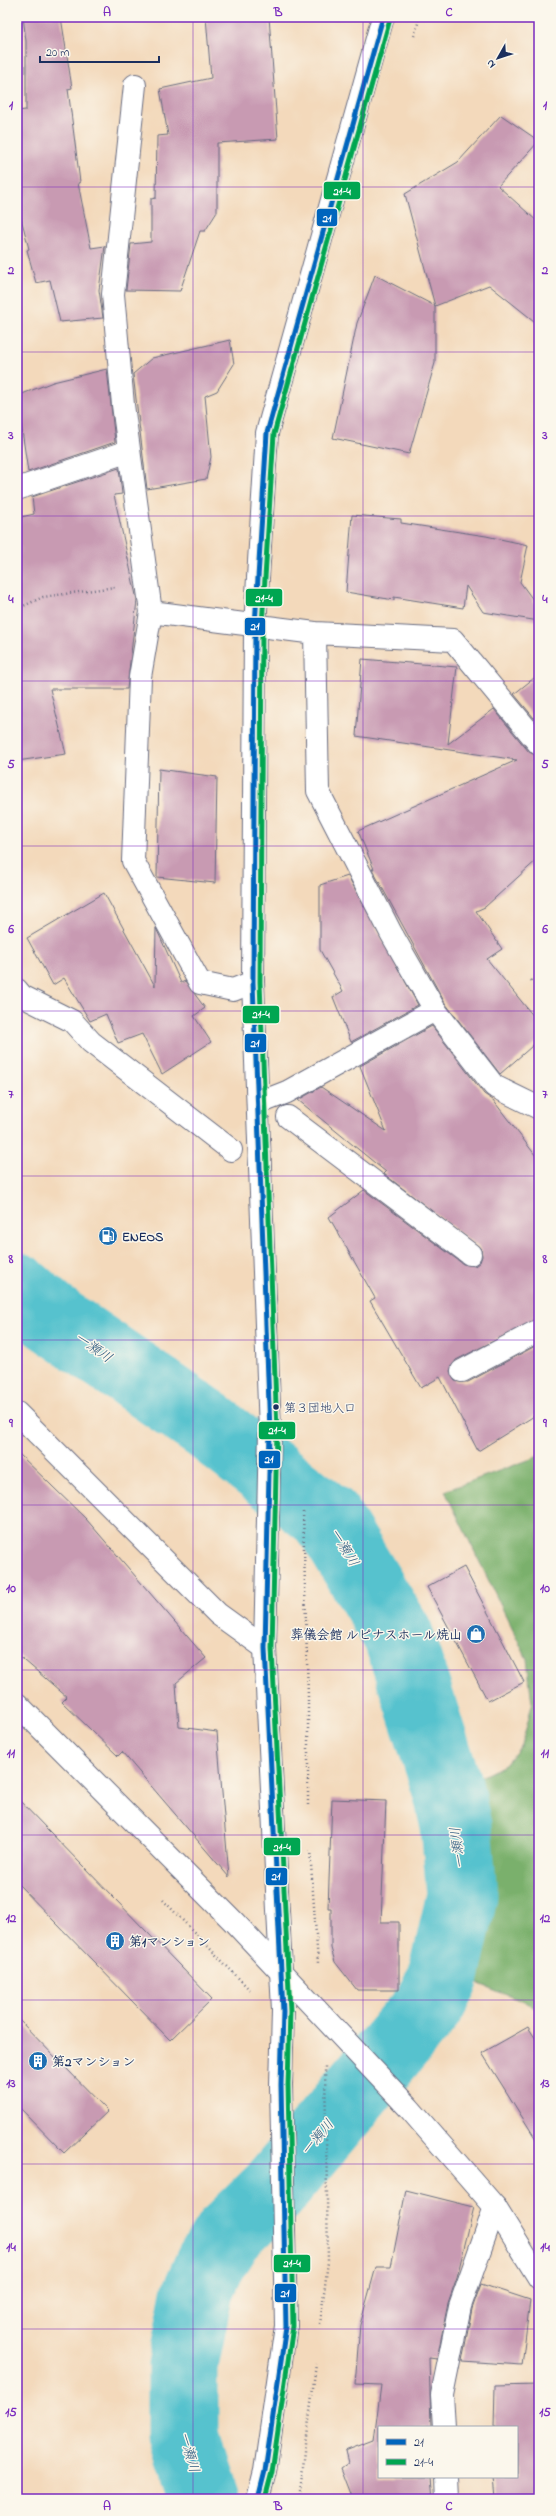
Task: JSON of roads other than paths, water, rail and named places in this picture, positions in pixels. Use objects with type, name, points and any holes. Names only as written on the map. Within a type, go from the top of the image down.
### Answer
[{"type":"street","points":[[258,2499],[265,2471],[286,2326],[281,2085],[283,2011],[265,1648],[270,1431],[259,1103],[253,982],[255,626],[267,433],[383,17]]},
{"type":"street","points":[[135,85],[113,294],[129,451],[151,612],[140,676],[133,861],[200,983],[233,990],[253,982]]},
{"type":"street","points":[[17,489],[129,451]]},
{"type":"street","points":[[151,612],[316,633],[452,640],[539,744]]},
{"type":"street","points":[[316,633],[318,791],[391,933],[435,1010],[494,1086],[539,1108]]},
{"type":"street","points":[[17,990],[22,996],[72,1021],[91,1042],[232,1150]]},
{"type":"street","points":[[259,1103],[287,1092],[435,1010]]},
{"type":"street","points":[[288,1117],[470,1254]]},
{"type":"street","points":[[462,1371],[539,1330]]},
{"type":"street","points":[[17,1413],[218,1614],[265,1648]]},
{"type":"street","points":[[17,1704],[235,1923],[321,2016],[334,2039],[409,2108],[495,2207],[539,2278]]},
{"type":"street","points":[[444,2426],[442,2395],[460,2306],[495,2207]]},
{"type":"street","points":[[446,2478],[447,2499]]},
{"type":"waterway","name":"一瀬川","points":[[17,1288],[49,1316],[207,1425],[327,1518],[398,1635],[448,1790],[456,1826],[462,1895],[444,1976],[429,2005],[273,2191],[229,2234],[210,2264],[197,2294],[183,2366],[183,2437],[204,2499]]},
{"type":"place","name":"ENEOS","points":[[108,1236]]},
{"type":"place","name":"第３団地入口","points":[[276,1407]]},
{"type":"place","name":"葬儀会館 ルピナスホール焼山","points":[[476,1634]]},
{"type":"place","name":"第1マンション","points":[[115,1941]]},
{"type":"place","name":"第2マンション","points":[[38,2061]]}]
